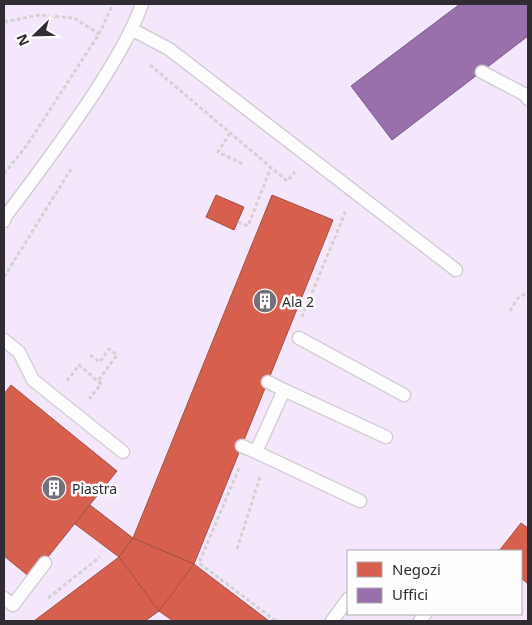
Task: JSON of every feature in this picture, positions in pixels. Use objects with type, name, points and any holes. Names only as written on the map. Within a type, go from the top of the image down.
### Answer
[{"type":"lane","points":[[4,218],[60,145],[123,49],[142,4]]},
{"type":"lane","points":[[132,30],[169,49],[456,270]]},
{"type":"lane","points":[[482,72],[527,95]]},
{"type":"lane","points":[[299,338],[404,395]]},
{"type":"lane","points":[[4,340],[19,352],[33,380],[123,452]]},
{"type":"lane","points":[[268,382],[386,437]]},
{"type":"lane","points":[[284,390],[253,451],[360,501]]},
{"type":"lane","points":[[4,598],[13,605],[45,563]]},
{"type":"lane","points":[[332,621],[347,600]]},
{"type":"path","points":[[4,174],[27,145],[99,34],[113,4]]},
{"type":"path","points":[[4,22],[39,15],[74,18],[99,34]]},
{"type":"path","points":[[146,62],[287,181],[295,171],[302,177]]},
{"type":"path","points":[[230,133],[218,152],[243,164]]},
{"type":"path","points":[[238,222],[248,226],[271,167]]},
{"type":"path","points":[[300,322],[345,213],[338,207]]},
{"type":"path","points":[[510,311],[516,298],[528,292]]},
{"type":"path","points":[[90,356],[100,362],[109,349],[117,355],[98,380]]},
{"type":"path","points":[[237,549],[253,451]]},
{"type":"path","points":[[253,451],[200,563],[276,621]]},
{"type":"path","points":[[41,604],[100,557]]},
{"type":"shaded area","points":[[4,4],[528,4],[528,621],[4,621]]},
{"type":"building: Negozi","points":[[216,195],[244,207],[234,230],[206,217]]},
{"type":"building: Negozi","name":"Ala 2","points":[[272,195],[333,220],[194,564],[133,538]]},
{"type":"building: Negozi","name":"Piastra","points":[[11,385],[117,471],[31,578],[4,556],[4,394]]},
{"type":"building: Negozi","points":[[90,505],[133,538],[119,557],[75,524]]},
{"type":"building: Negozi","points":[[521,523],[528,528],[528,584],[522,579],[522,550],[500,550]]},
{"type":"building: Negozi","points":[[133,538],[194,564],[159,611],[119,557]]},
{"type":"building: Negozi","points":[[119,557],[159,611],[145,621],[34,621]]},
{"type":"building: Negozi","points":[[194,564],[269,621],[173,621],[159,611]]},
{"type":"building: Uffici","points":[[460,4],[528,4],[528,36],[392,140],[351,86]]},
{"type":"place","name":"Ala 2","points":[[265,301]]},
{"type":"place","name":"Piastra","points":[[54,488]]}]
